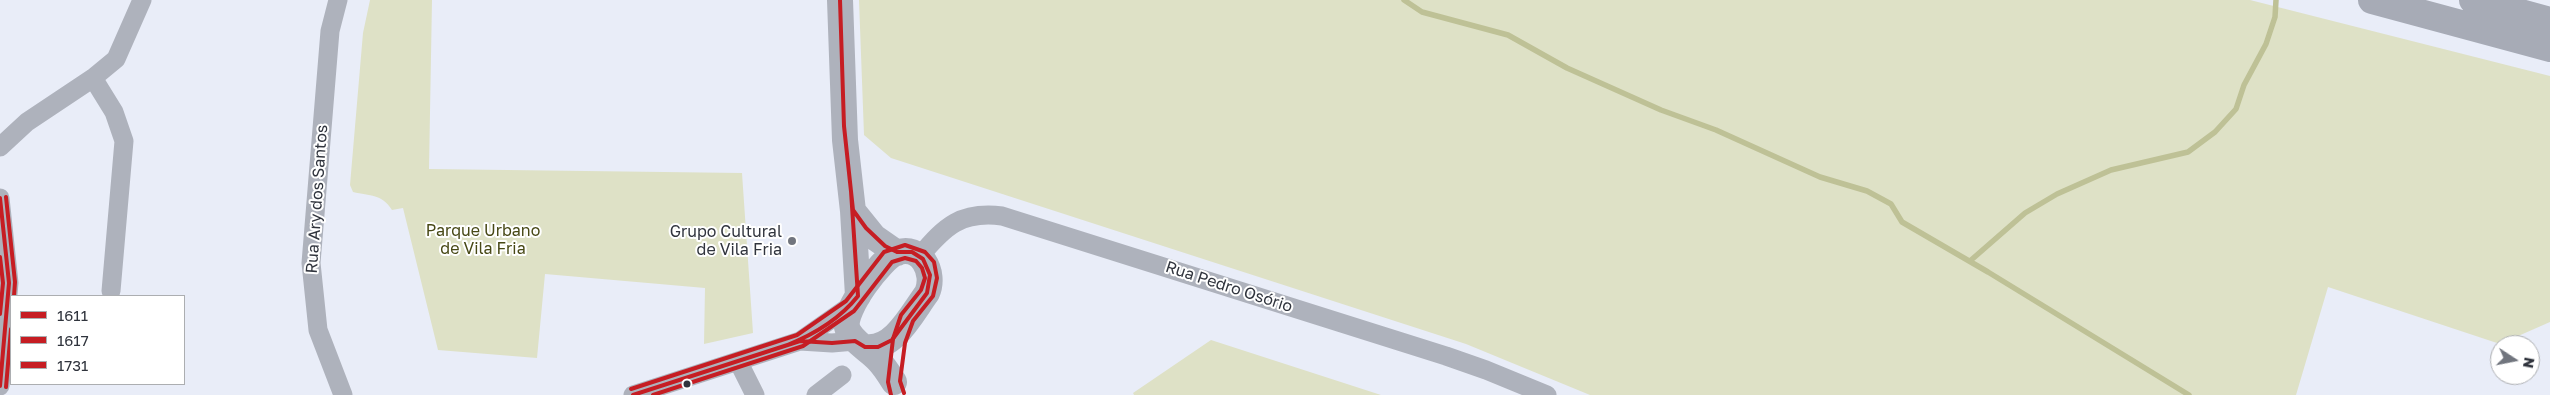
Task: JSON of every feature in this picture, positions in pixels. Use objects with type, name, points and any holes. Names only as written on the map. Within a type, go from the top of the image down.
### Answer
[{"type":"main road","points":[[840,0],[845,140],[854,211],[854,301]]},
{"type":"main road","points":[[2372,0],[2550,48]]},
{"type":"main road","points":[[2473,0],[2550,22]]},
{"type":"main road","points":[[854,211],[874,237],[908,254],[930,272],[930,285],[886,344],[872,348],[860,344]]},
{"type":"main road","points":[[896,388],[847,327],[846,319],[854,301],[888,258],[908,254]]},
{"type":"main road","points":[[896,388],[895,362],[907,318]]},
{"type":"street","points":[[0,147],[27,122],[93,78],[116,59],[142,0]]},
{"type":"street","name":"Rua Ary dos Santos","points":[[338,0],[330,31],[311,262],[312,291],[318,330],[343,395]]},
{"type":"street","points":[[93,78],[114,112],[124,141],[111,291]]},
{"type":"street","points":[[0,198],[8,283],[0,386]]},
{"type":"street","name":"Rua Pedro Osório","points":[[908,254],[951,224],[968,216],[980,214],[1002,216],[1251,293],[1340,324],[1454,359],[1547,395]]},
{"type":"street","points":[[633,395],[800,341],[854,301]]},
{"type":"street","points":[[800,341],[860,344]]},
{"type":"street","points":[[738,361],[755,395]]},
{"type":"street","points":[[816,395],[842,376]]},
{"type":"green space","name":"Parque Urbano de Vila Fria","points":[[370,0],[432,0],[429,169],[742,173],[753,333],[704,344],[705,288],[545,274],[537,358],[438,350],[403,208],[392,210],[380,198],[353,192],[350,185],[363,33]]},
{"type":"green space","points":[[859,0],[2250,0],[2550,76],[2550,322],[2520,335],[2490,335],[2490,341],[2328,287],[2296,395],[1590,395],[1466,344],[891,158],[864,135]]},
{"type":"green space","points":[[1211,340],[1381,395],[1134,395],[1133,393]]},
{"type":"waterway","points":[[1404,0],[1422,12],[1508,35],[1567,68],[1661,110],[1716,130],[1820,177],[1867,191],[1891,204],[1902,222],[1988,272],[2189,395]]},
{"type":"waterway","points":[[1970,261],[2025,213],[2057,194],[2111,170],[2188,152],[2215,132],[2236,109],[2244,85],[2266,44],[2275,17],[2276,0]]},
{"type":"transit line","name":"1611","points":[[633,395],[800,341],[832,343],[855,341],[865,347],[878,347],[892,340],[927,293],[930,275],[923,259],[912,252],[897,252],[885,246],[866,228],[853,210],[844,126],[840,0]]},
{"type":"transit line","name":"1611","points":[[785,346],[825,326],[851,305],[858,296],[851,191]]},
{"type":"transit line","name":"1731","points":[[6,197],[15,282],[14,295]]},
{"type":"transit line","name":"1611","points":[[0,198],[9,283],[0,386]]},
{"type":"transit line","name":"1731","points":[[631,389],[797,335],[846,301],[884,252],[905,245],[925,252],[934,262],[937,278],[933,296],[913,321],[905,343],[900,381],[904,393]]},
{"type":"transit line","name":"1617","points":[[0,257],[3,283],[0,314]]},
{"type":"transit line","name":"1617","points":[[653,395],[803,346],[854,311],[892,262],[905,258],[916,261],[922,268],[925,278],[921,290],[901,315],[893,339],[888,382],[891,395]]},
{"type":"transit line","name":"1731","points":[[6,387],[10,341]]},
{"type":"place","name":"Grupo Cultural de Vila Fria","points":[[792,241]]}]
